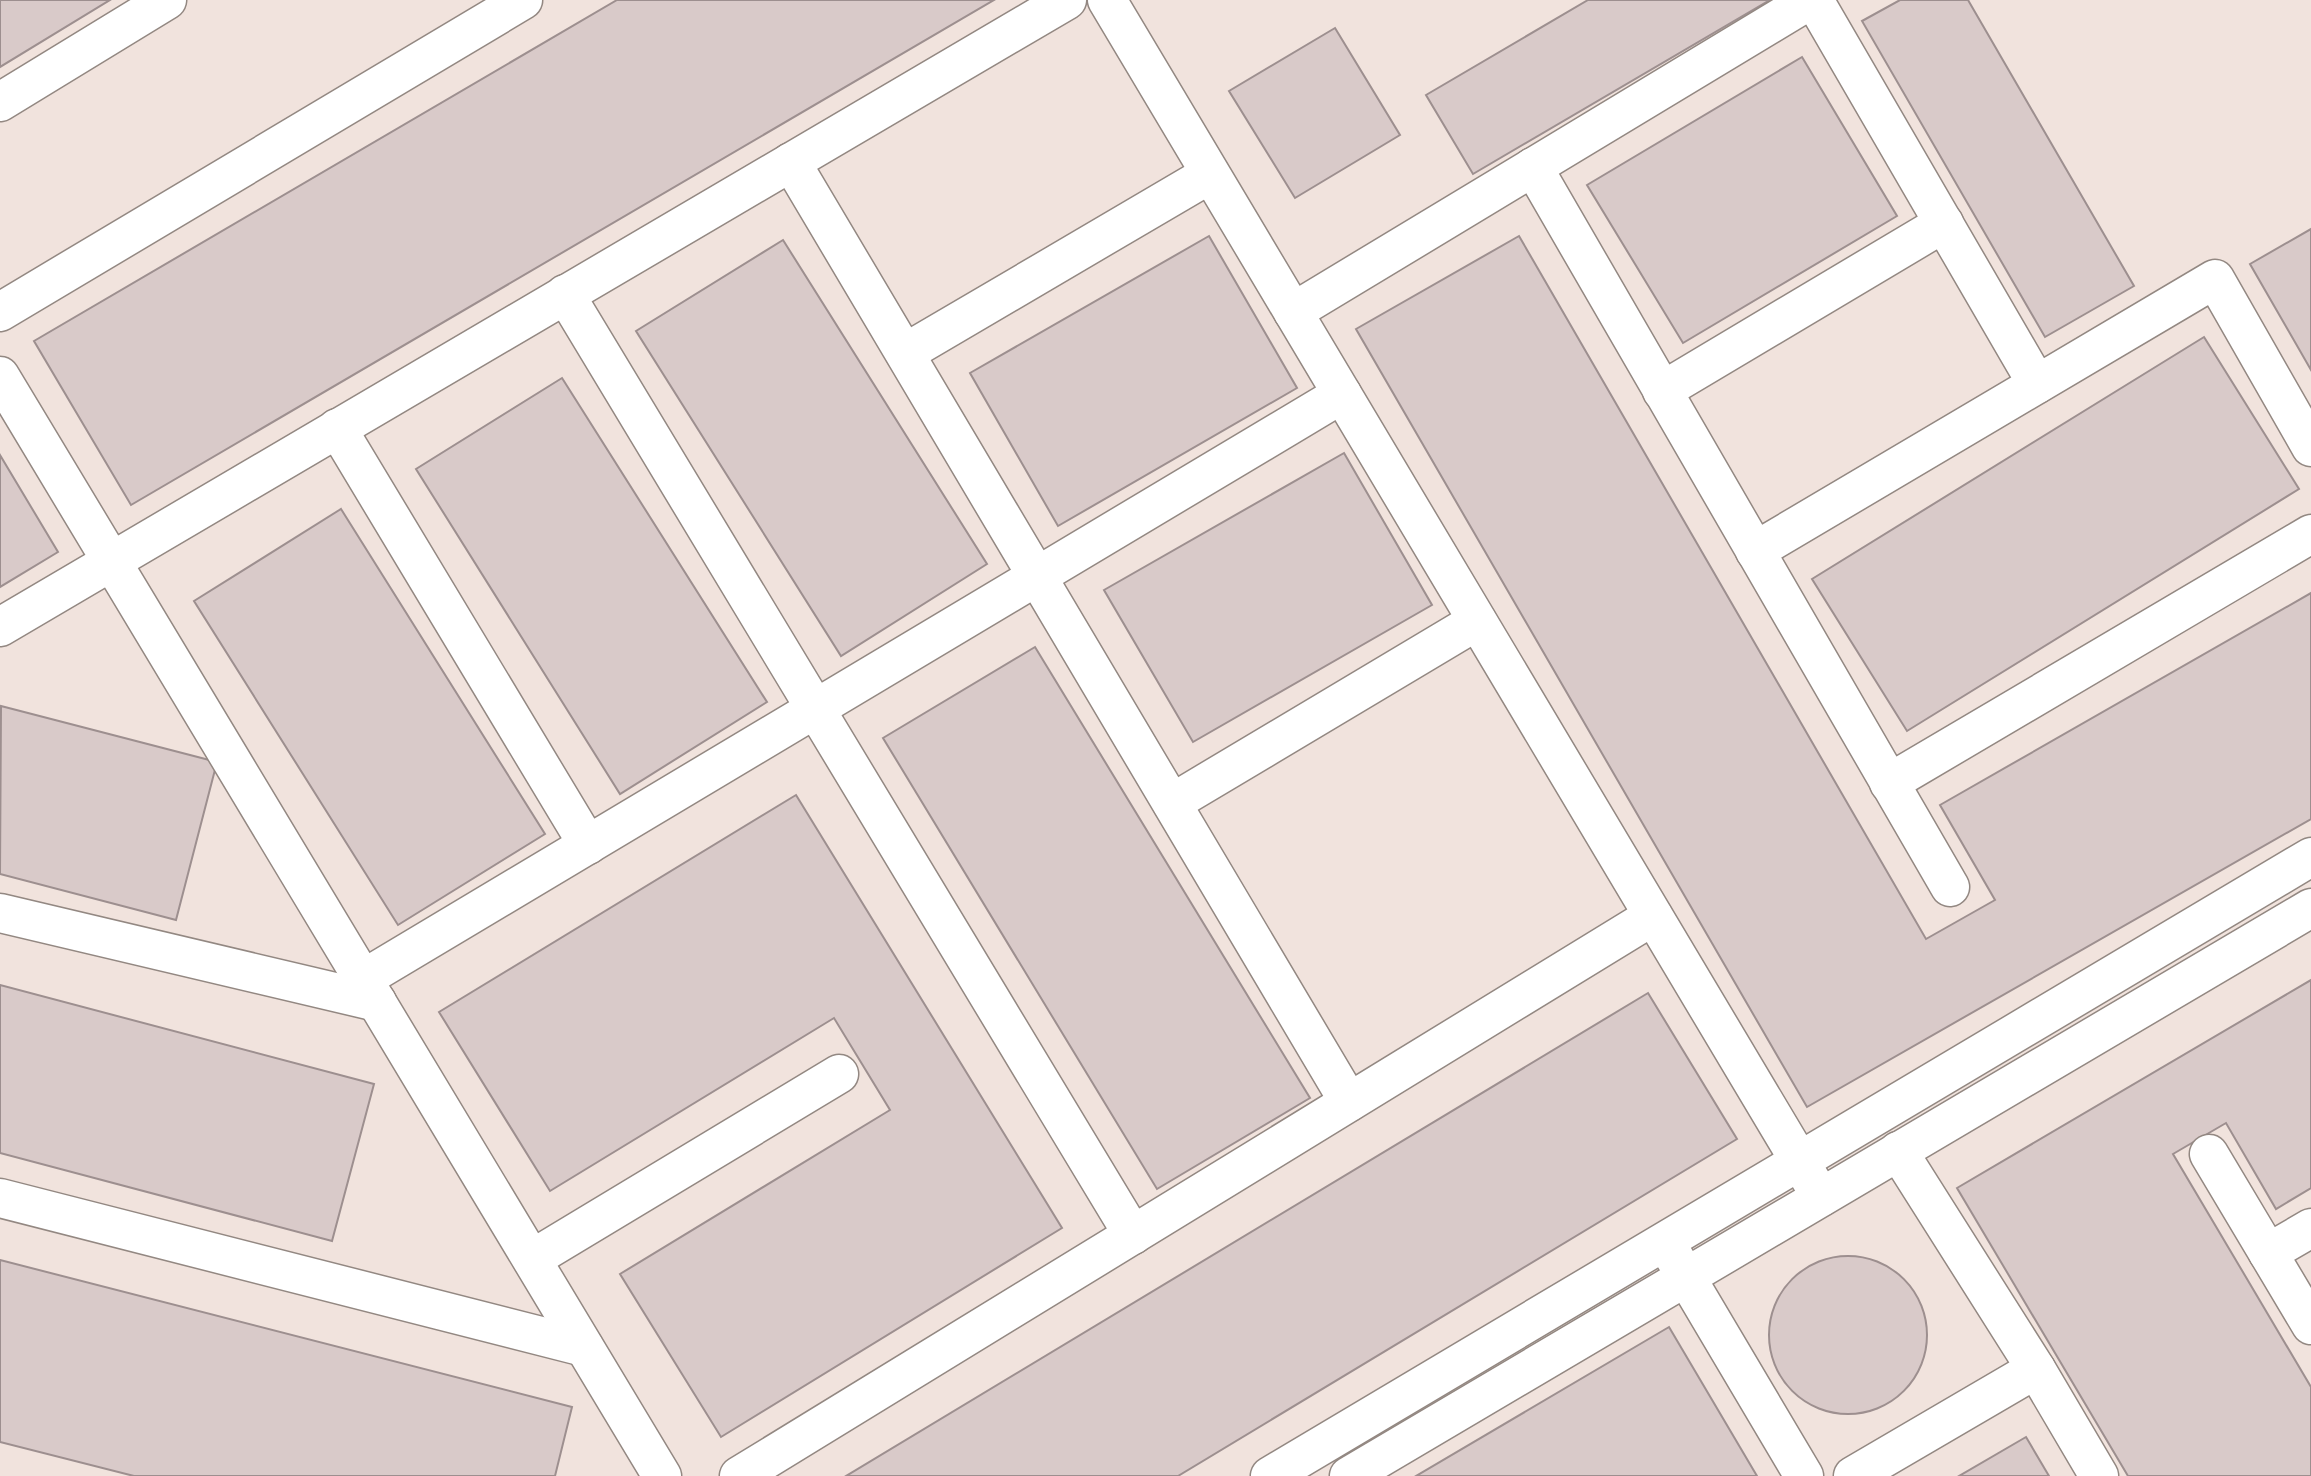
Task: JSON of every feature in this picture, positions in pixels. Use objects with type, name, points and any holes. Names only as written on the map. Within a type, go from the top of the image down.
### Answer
[{"type":"street","points":[[0,102],[167,0]]},
{"type":"street","points":[[0,312],[523,0]]},
{"type":"street","points":[[0,627],[1067,0]]},
{"type":"street","points":[[1107,0],[1821,1197]]},
{"type":"street","points":[[1293,312],[1812,0],[2038,384]]},
{"type":"street","points":[[791,162],[1349,1102]]},
{"type":"street","points":[[1533,167],[1950,887]]},
{"type":"street","points":[[905,353],[1210,174]]},
{"type":"street","points":[[1662,391],[1944,223]]},
{"type":"street","points":[[1755,551],[2215,279],[2311,447]]},
{"type":"street","points":[[565,294],[1133,1235]]},
{"type":"street","points":[[0,376],[662,1476]]},
{"type":"street","points":[[0,913],[370,991],[588,845],[1342,394]]},
{"type":"street","points":[[337,428],[588,845]]},
{"type":"street","points":[[1889,783],[2311,534]]},
{"type":"street","points":[[1172,803],[1477,621]]},
{"type":"street","points":[[1270,1476],[2311,857]]},
{"type":"street","points":[[1349,1476],[2311,908]]},
{"type":"street","points":[[739,1476],[1653,916]]},
{"type":"street","points":[[532,1259],[839,1074]]},
{"type":"street","points":[[1898,1151],[2036,1369],[2099,1476]]},
{"type":"street","points":[[2209,1154],[2311,1325]]},
{"type":"street","points":[[0,1198],[584,1347]]},
{"type":"street","points":[[2268,1253],[2311,1228]]},
{"type":"street","points":[[1665,1241],[1804,1476]]},
{"type":"street","points":[[1853,1476],[2036,1369]]},
{"type":"building","points":[[0,0],[110,0],[0,67]]},
{"type":"building","points":[[617,0],[994,0],[131,505],[34,341]]},
{"type":"building","points":[[1588,0],[1770,0],[1473,174],[1426,95]]},
{"type":"building","points":[[1900,0],[1968,0],[2134,286],[2045,337],[1862,21]]},
{"type":"building","points":[[1335,28],[1400,135],[1295,198],[1229,91]]},
{"type":"building","points":[[1802,57],[1897,216],[1683,343],[1587,185]]},
{"type":"building","points":[[2311,229],[2311,370],[2250,264]]},
{"type":"building","points":[[1209,236],[1297,388],[1058,526],[970,373]]},
{"type":"building","points":[[1519,236],[1926,939],[1995,900],[1940,805],[2311,593],[2311,819],[1807,1107],[1356,329]]},
{"type":"building","points":[[783,240],[987,564],[841,656],[636,331]]},
{"type":"building","points":[[2204,337],[2299,489],[1907,731],[1812,579]]},
{"type":"building","points":[[562,378],[767,702],[620,794],[416,469]]},
{"type":"building","points":[[1344,453],[1432,605],[1193,742],[1104,590]]},
{"type":"building","points":[[0,455],[58,552],[0,587]]},
{"type":"building","points":[[341,509],[545,834],[398,925],[194,601]]},
{"type":"building","points":[[1035,647],[1310,1098],[1157,1189],[883,738]]},
{"type":"building","points":[[1,706],[217,762],[176,920],[0,874]]},
{"type":"building","points":[[796,795],[1062,1228],[721,1437],[620,1274],[890,1110],[834,1018],[550,1191],[439,1012]]},
{"type":"building","points":[[2311,980],[2311,1188],[2276,1209],[2226,1123],[2173,1154],[2311,1387],[2311,1476],[2128,1476],[1957,1188]]},
{"type":"building","points":[[0,985],[374,1084],[332,1241],[0,1153]]},
{"type":"building","points":[[1648,993],[1737,1139],[1178,1476],[846,1476]]},
{"type":"building","points":[[1848,1256],[1878,1262],[1904,1279],[1921,1305],[1927,1335],[1921,1365],[1904,1391],[1878,1408],[1848,1414],[1818,1408],[1792,1391],[1775,1365],[1769,1335],[1775,1305],[1792,1279],[1818,1262]]},
{"type":"building","points":[[0,1260],[572,1407],[555,1476],[134,1476],[0,1442]]},
{"type":"building","points":[[1669,1327],[1757,1476],[1416,1476]]},
{"type":"building","points":[[2026,1437],[2049,1476],[1959,1476]]}]
